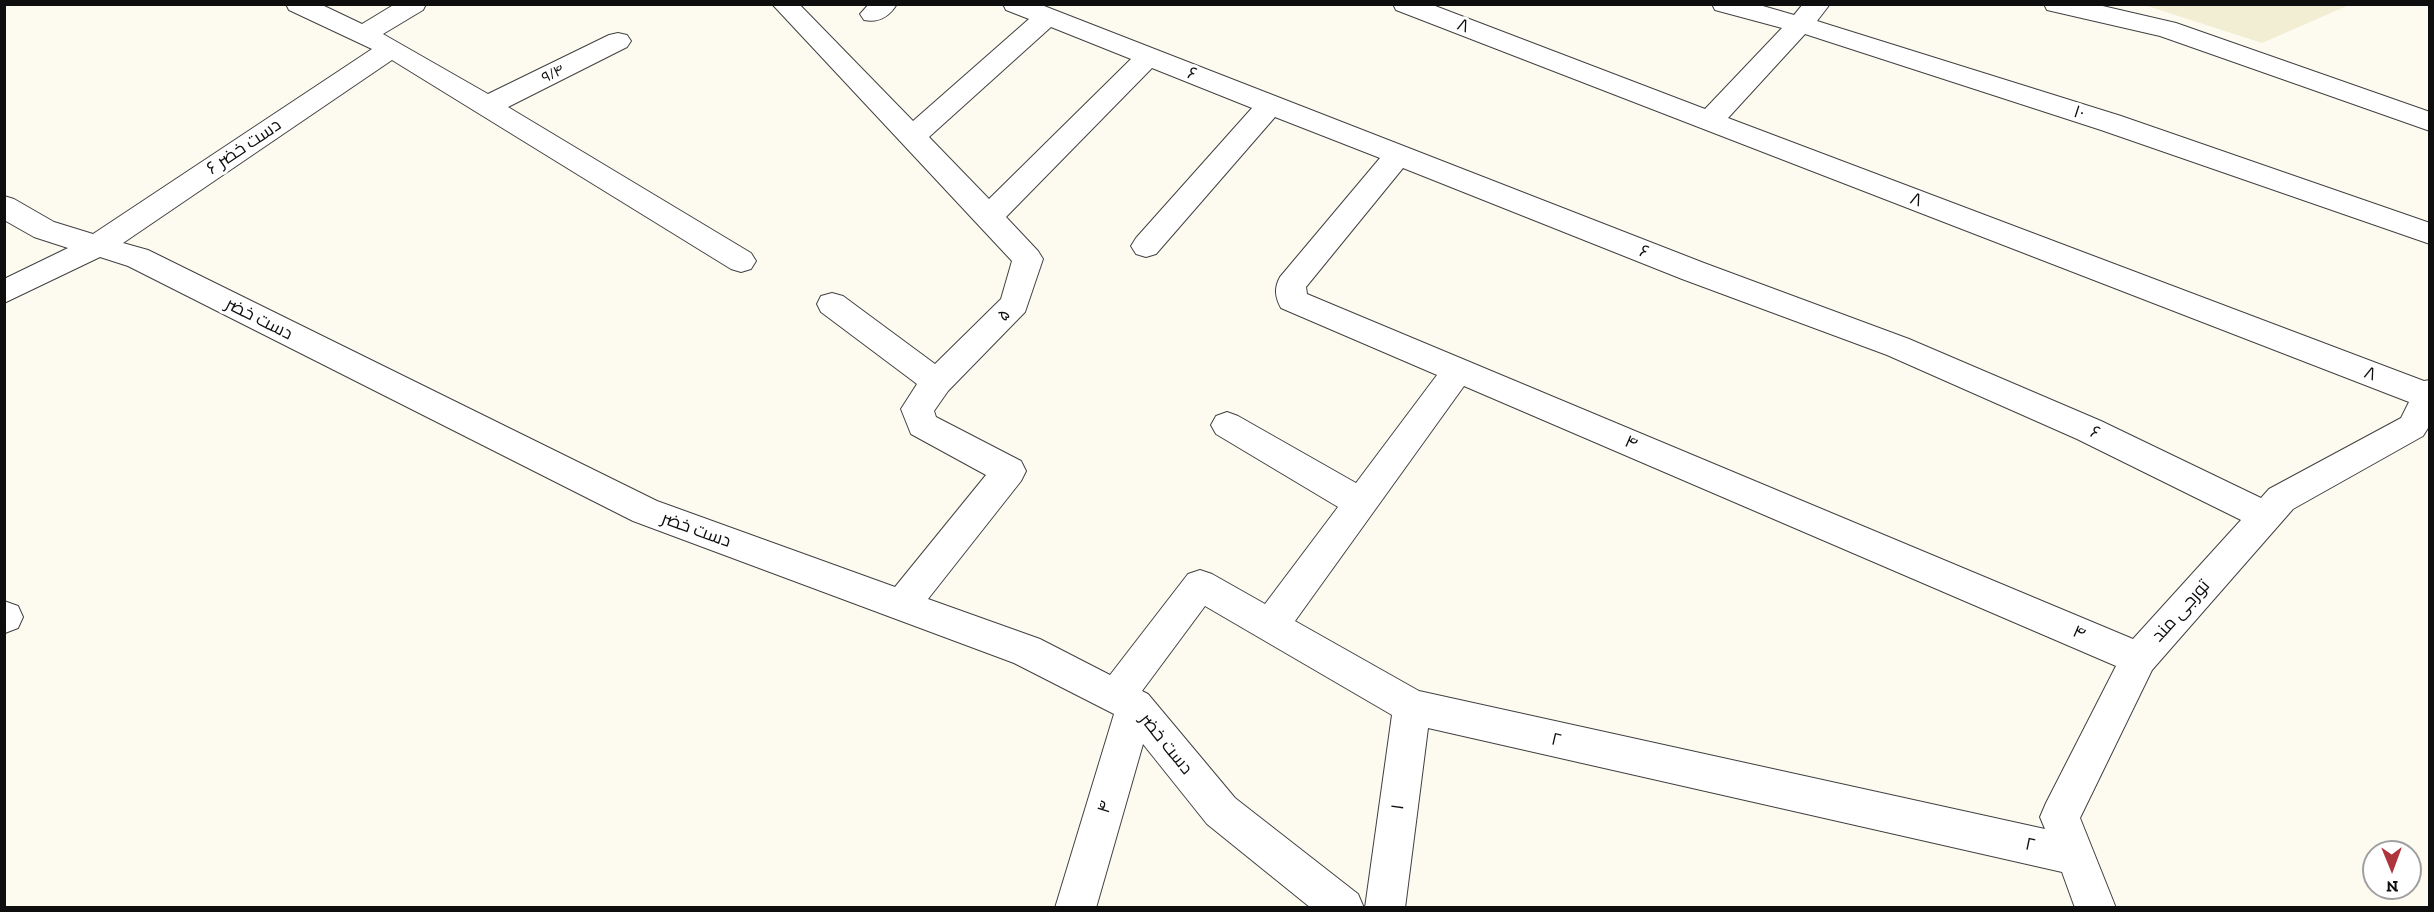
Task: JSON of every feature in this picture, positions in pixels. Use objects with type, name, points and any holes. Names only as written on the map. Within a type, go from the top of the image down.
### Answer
[{"type":"street","points":[[363,35],[414,4]]},
{"type":"street","name":"۵","points":[[784,4],[850,70],[1028,259],[1014,304],[937,382],[917,409],[922,425],[1009,471],[902,605]]},
{"type":"street","name":"۶","points":[[1015,4],[1682,267],[1898,347],[2089,430],[2265,516]]},
{"type":"street","name":"۸","points":[[1405,4],[2428,394]]},
{"type":"street","name":"۱۰","points":[[1725,4],[2111,123],[2430,234]]},
{"type":"street","points":[[1710,121],[1818,4]]},
{"type":"street","points":[[2056,4],[2167,29],[2430,123]]},
{"type":"street","points":[[301,5],[392,48],[741,261]]},
{"type":"street","points":[[912,137],[1047,17]]},
{"type":"street","name":"۹/۴","points":[[487,106],[618,41]]},
{"type":"street","name":"دست خضر ۶","points":[[4,292],[97,246],[392,48]]},
{"type":"street","points":[[987,218],[1148,57]]},
{"type":"street","points":[[1146,246],[1270,105]]},
{"type":"street","name":"۴","points":[[1398,155],[1291,285],[1292,300],[2139,658]]},
{"type":"street","name":"دست خضر","points":[[4,206],[44,230],[138,258],[645,511],[1027,651],[1126,701],[1221,812],[1344,908]]},
{"type":"street","points":[[832,304],[937,382]]},
{"type":"street","points":[[1270,626],[1458,370]]},
{"type":"street","name":"تورجی مند","points":[[2096,908],[2060,817],[2139,658],[2281,499],[2412,427],[2428,394]]},
{"type":"street","points":[[1227,425],[1361,503]]},
{"type":"street","name":"۲","points":[[1126,701],[1200,585],[1412,707],[2075,855]]},
{"type":"street","name":"۴","points":[[1075,908],[1126,701]]},
{"type":"street","name":"۱","points":[[1385,908],[1412,707]]},
{"type":"shaded area","points":[[2349,4],[2262,43],[2144,5]]}]
